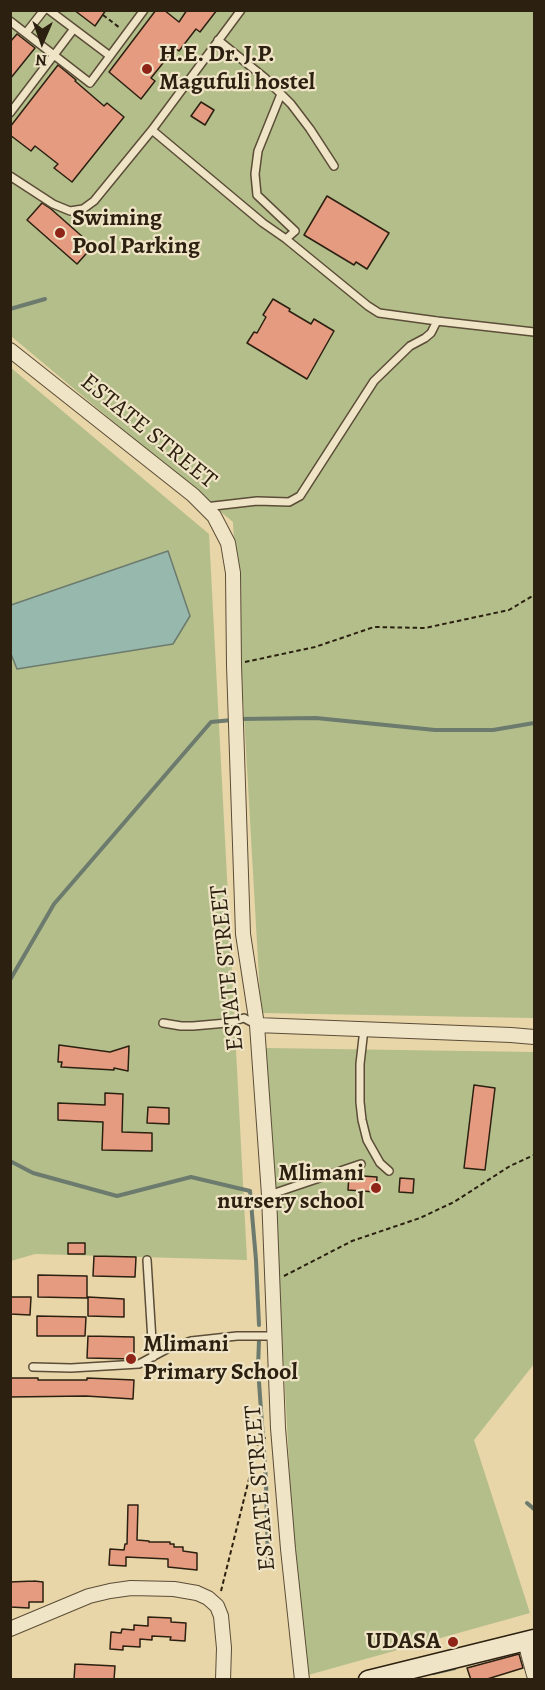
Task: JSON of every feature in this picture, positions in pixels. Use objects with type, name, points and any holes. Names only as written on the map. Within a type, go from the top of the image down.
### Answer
[{"type":"street","name":"ESTATE STREET","points":[[10,351],[193,495],[214,516],[228,543],[233,573],[243,934],[257,1025],[269,1195],[278,1428],[302,1680]]},
{"type":"street","points":[[257,1025],[534,1037]]},
{"type":"street","points":[[10,1629],[89,1596],[110,1591],[131,1588],[174,1589],[197,1593],[208,1598],[217,1606],[221,1616],[224,1648],[222,1680]]},
{"type":"street","points":[[368,1680],[530,1640],[534,1675]]},
{"type":"lane","points":[[26,33],[44,10]]},
{"type":"lane","points":[[49,10],[110,56]]},
{"type":"lane","points":[[10,21],[90,83],[144,10]]},
{"type":"lane","points":[[10,176],[53,204],[70,211],[82,209],[94,201],[152,130],[242,10]]},
{"type":"lane","points":[[10,113],[73,30]]},
{"type":"lane","points":[[218,40],[265,78],[291,104],[334,166]]},
{"type":"lane","points":[[281,94],[258,150],[255,174],[257,195],[295,231],[285,239]]},
{"type":"lane","points":[[152,130],[263,223],[368,306],[379,312],[534,332]]},
{"type":"lane","points":[[205,507],[257,501],[289,502],[300,496],[374,381],[410,346],[431,333],[437,321]]},
{"type":"lane","points":[[163,1023],[193,1026],[227,1023],[244,1018],[257,1025]]},
{"type":"lane","points":[[364,1029],[360,1064],[362,1120],[368,1140],[380,1164],[389,1171]]},
{"type":"lane","points":[[269,1195],[361,1164]]},
{"type":"lane","points":[[147,1260],[153,1357]]},
{"type":"lane","points":[[33,1367],[71,1368],[139,1364],[167,1349],[201,1339],[273,1336]]},
{"type":"path","points":[[103,15],[127,33]]},
{"type":"path","points":[[234,664],[315,646],[374,627],[425,628],[509,610],[534,595]]},
{"type":"path","points":[[272,1282],[352,1241],[420,1218],[454,1202],[510,1166],[534,1155]]},
{"type":"path","points":[[217,1606],[258,1443],[278,1428]]},
{"type":"green space","points":[[10,11],[534,11],[534,1018],[261,1013],[233,522],[11,336]]},
{"type":"green space","points":[[10,367],[209,534],[247,1260],[35,1254],[11,1261]]},
{"type":"green space","points":[[266,1048],[534,1052],[534,1364],[474,1440],[530,1613],[301,1677]]},
{"type":"water","points":[[168,551],[190,616],[173,644],[17,669],[11,654],[11,605]]},
{"type":"building","points":[[74,10],[106,10],[95,26]]},
{"type":"building","points":[[156,10],[164,10],[179,22],[187,10],[217,10],[200,32],[196,29],[179,51],[175,48],[151,78],[155,81],[141,99],[109,72]]},
{"type":"building","points":[[17,34],[35,48],[10,79],[10,42]]},
{"type":"building","points":[[58,65],[104,106],[107,103],[124,117],[72,182],[54,168],[58,164],[35,146],[31,151],[10,135],[10,127]]},
{"type":"building","points":[[201,102],[214,110],[205,125],[191,116]]},
{"type":"building","points":[[327,196],[389,233],[367,269],[356,262],[354,265],[304,235]]},
{"type":"building","name":"Swiming Pool Parking","points":[[42,203],[93,246],[77,264],[27,220]]},
{"type":"building","points":[[273,299],[311,324],[314,319],[334,331],[307,379],[247,343],[254,332],[257,333],[266,317],[263,315]]},
{"type":"building","points":[[59,1045],[110,1052],[129,1046],[128,1071],[114,1068],[114,1070],[61,1067],[62,1062],[58,1062]]},
{"type":"building","points":[[474,1085],[495,1088],[485,1170],[464,1168]]},
{"type":"building","points":[[105,1093],[123,1094],[122,1132],[152,1133],[152,1151],[102,1150],[103,1122],[58,1120],[58,1103],[105,1105]]},
{"type":"building","points":[[148,1107],[169,1108],[169,1124],[147,1123]]},
{"type":"building","name":"Mlimani nursery school","points":[[349,1175],[377,1177],[376,1192],[348,1190]]},
{"type":"building","name":"Mlimani nursery school","points":[[400,1178],[414,1179],[413,1193],[399,1192]]},
{"type":"building","points":[[68,1243],[85,1243],[85,1254],[68,1254]]},
{"type":"building","points":[[94,1256],[136,1257],[135,1277],[93,1276]]},
{"type":"building","points":[[38,1275],[87,1276],[87,1298],[38,1297]]},
{"type":"building","points":[[10,1297],[31,1297],[30,1315],[10,1314]]},
{"type":"building","points":[[88,1297],[124,1299],[124,1317],[88,1316]]},
{"type":"building","points":[[37,1316],[86,1317],[85,1336],[37,1336]]},
{"type":"building","points":[[88,1336],[134,1337],[134,1359],[87,1358]]},
{"type":"building","points":[[10,1378],[134,1380],[133,1399],[86,1396],[10,1397]]},
{"type":"building","points":[[128,1505],[138,1505],[137,1540],[170,1542],[174,1544],[174,1547],[183,1547],[183,1551],[197,1553],[197,1570],[168,1567],[168,1559],[126,1557],[126,1566],[109,1565],[110,1549],[124,1550],[127,1544]]},
{"type":"building","points":[[10,1582],[43,1582],[43,1602],[29,1602],[29,1608],[10,1607]]},
{"type":"building","points":[[148,1617],[171,1618],[171,1622],[186,1623],[185,1641],[170,1640],[171,1637],[152,1636],[152,1640],[140,1639],[140,1647],[123,1646],[123,1650],[110,1649],[111,1632],[121,1633],[122,1629],[134,1630],[134,1625],[148,1626]]},
{"type":"building","points":[[519,1654],[523,1668],[484,1680],[471,1680],[467,1668]]},
{"type":"building","points":[[75,1664],[115,1666],[114,1680],[74,1680]]},
{"type":"waterway","points":[[10,309],[45,299]]},
{"type":"waterway","points":[[239,719],[316,718],[435,730],[493,730],[534,723]]},
{"type":"waterway","points":[[10,980],[54,904],[211,722],[232,720]]},
{"type":"waterway","points":[[10,1161],[33,1173],[117,1196],[191,1177],[250,1191],[259,1325]]},
{"type":"waterway","points":[[259,1340],[258,1368],[266,1481],[268,1565]]},
{"type":"waterway","points":[[527,1503],[534,1509]]},
{"type":"waterway","points":[[433,1673],[455,1668]]},
{"type":"place","name":"H.E. Dr. J.P. Magufuli hostel","points":[[147,69]]},
{"type":"place","name":"Swiming Pool Parking","points":[[60,233]]},
{"type":"place","name":"Mlimani nursery school","points":[[376,1188]]},
{"type":"place","name":"Mlimani Primary School","points":[[131,1359]]},
{"type":"place","name":"UDASA","points":[[453,1642]]}]
